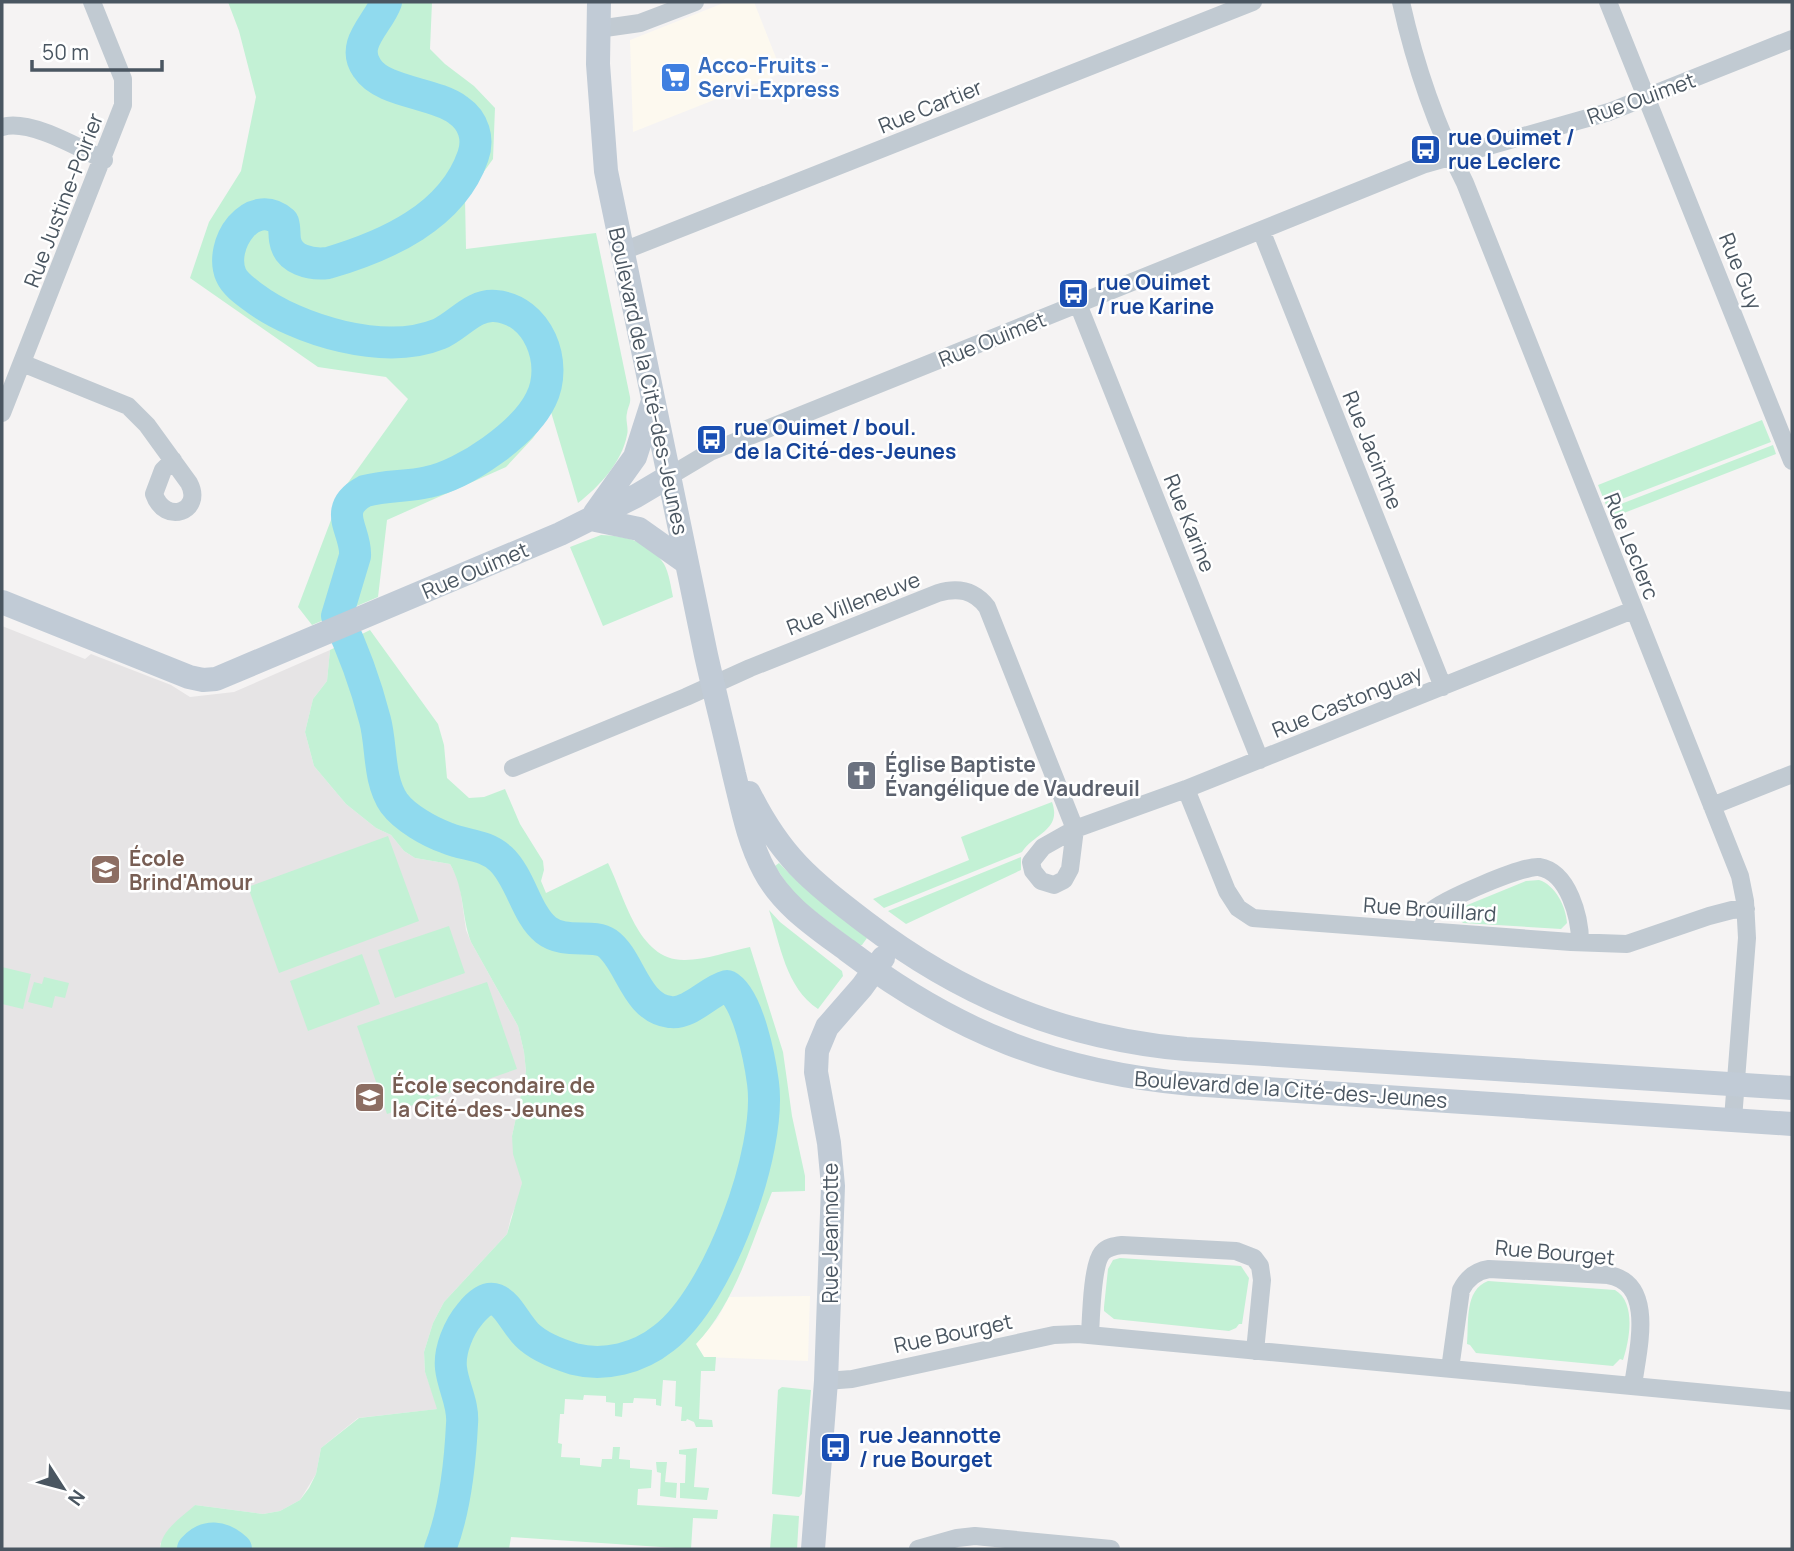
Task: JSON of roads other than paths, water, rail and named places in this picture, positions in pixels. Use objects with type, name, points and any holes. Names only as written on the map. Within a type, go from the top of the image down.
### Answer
[{"type":"main road","name":"Boulevard de la Cité-des-Jeunes","points":[[599,2],[602,141],[611,197],[712,684],[749,834],[757,856],[773,885],[794,909],[874,971],[914,998],[979,1032],[1047,1058],[1131,1078],[1792,1124]]},
{"type":"main road","points":[[653,401],[635,457],[591,519],[639,529],[687,562]]},
{"type":"main road","name":"Rue Ouimet","points":[[2,601],[189,677],[209,680],[225,676],[325,634],[591,519],[668,477]]},
{"type":"main road","name":"Boulevard de la Cité-des-Jeunes","points":[[730,755],[764,821],[789,858],[824,890],[935,970],[995,1002],[1058,1025],[1121,1041],[1213,1051],[1792,1088]]},
{"type":"main road","name":"Rue Jeannotte","points":[[813,1549],[826,1381],[833,1186],[830,1146],[817,1072],[817,1051],[831,1022],[894,943]]},
{"type":"street","name":"Rue Justine-Poirier","points":[[2,413],[121,113],[124,86],[92,2]]},
{"type":"street","points":[[598,29],[640,23],[695,2]]},
{"type":"street","name":"Rue Cartier","points":[[623,251],[1253,2]]},
{"type":"street","name":"Rue Leclerc","points":[[1401,2],[1422,79],[1452,157],[1465,183],[1740,876],[1746,909],[1747,938],[1733,1119]]},
{"type":"street","name":"Rue Guy","points":[[1608,2],[1792,461]]},
{"type":"street","name":"Rue Ouimet","points":[[668,477],[710,452],[1425,164],[1593,117],[1792,39]]},
{"type":"street","points":[[2,127],[14,124],[30,127],[104,159]]},
{"type":"street","name":"Rue Jacinthe","points":[[1261,230],[1443,687]]},
{"type":"street","name":"Rue Karine","points":[[1078,304],[1260,760]]},
{"type":"street","points":[[22,363],[128,407],[140,417],[173,460]]},
{"type":"street","name":"Rue Villeneuve","points":[[513,768],[938,593],[949,590],[967,591],[975,594],[987,607],[1075,828]]},
{"type":"street","name":"Rue Castonguay","points":[[1075,828],[1186,789],[1633,610]]},
{"type":"street","points":[[1712,806],[1792,774]]},
{"type":"street","name":"Rue Brouillard","points":[[1186,789],[1227,891],[1245,914],[1263,920],[1580,943],[1630,944],[1732,909],[1746,909]]},
{"type":"street","points":[[1422,931],[1426,918],[1441,904],[1521,869],[1539,867],[1554,874],[1564,884],[1578,918],[1580,943]]},
{"type":"street","points":[[1090,1335],[1091,1303],[1098,1258],[1109,1247],[1122,1245],[1236,1251],[1254,1258],[1261,1271],[1255,1351]]},
{"type":"street","name":"Rue Bourget","points":[[1450,1369],[1461,1290],[1467,1280],[1477,1272],[1489,1269],[1608,1276],[1627,1283],[1640,1302],[1641,1318],[1633,1386]]},
{"type":"street","name":"Rue Bourget","points":[[826,1381],[852,1379],[1054,1335],[1090,1335],[1792,1401]]},
{"type":"street","points":[[918,1549],[966,1536],[1111,1549]]},
{"type":"waterway","points":[[386,2],[363,42],[363,59],[367,68],[385,83],[448,104],[468,119],[474,131],[475,143],[473,156],[463,177],[450,196],[414,226],[372,248],[328,263],[308,262],[295,257],[287,247],[283,222],[271,215],[249,219],[241,227],[229,250],[231,275],[253,297],[293,320],[317,329],[368,341],[417,340],[439,334],[480,308],[495,306],[510,309],[523,317],[541,340],[547,370],[546,385],[533,412],[492,451],[443,478],[420,484],[365,491],[349,506],[347,513],[355,556],[337,616],[354,654],[371,707],[385,784],[394,803],[418,824],[454,841],[482,848],[501,859],[514,876],[533,915],[546,930],[562,937],[594,939],[607,943],[622,960],[641,993],[658,1009],[670,1012],[685,1010],[727,986],[734,992],[747,1015],[756,1045],[763,1083],[764,1111],[750,1182],[722,1257],[704,1290],[684,1318],[654,1345],[621,1359],[586,1361],[562,1355],[537,1343],[527,1335],[503,1304],[496,1300],[489,1299],[480,1304],[466,1319],[456,1339],[451,1361],[461,1409],[461,1440],[453,1504],[440,1549]]},
{"type":"waterway","points":[[193,1549],[203,1541],[214,1538],[225,1541],[236,1549]]},
{"type":"place","name":"Acco-Fruits - Servi-Express","points":[[675,77]]},
{"type":"place","name":"rue Ouimet / rue Leclerc","points":[[1425,149]]},
{"type":"place","name":"rue Ouimet / rue Karine","points":[[1074,294]]},
{"type":"place","name":"rue Ouimet / boul. de la Cité-des-Jeunes","points":[[711,439]]},
{"type":"place","name":"Église Baptiste Évangélique de Vaudreuil","points":[[862,776]]},
{"type":"place","name":"École Brind'Amour","points":[[106,870]]},
{"type":"place","name":"École secondaire de la Cité-des-Jeunes","points":[[369,1097]]},
{"type":"place","name":"rue Jeannotte / rue Bourget","points":[[836,1447]]}]
